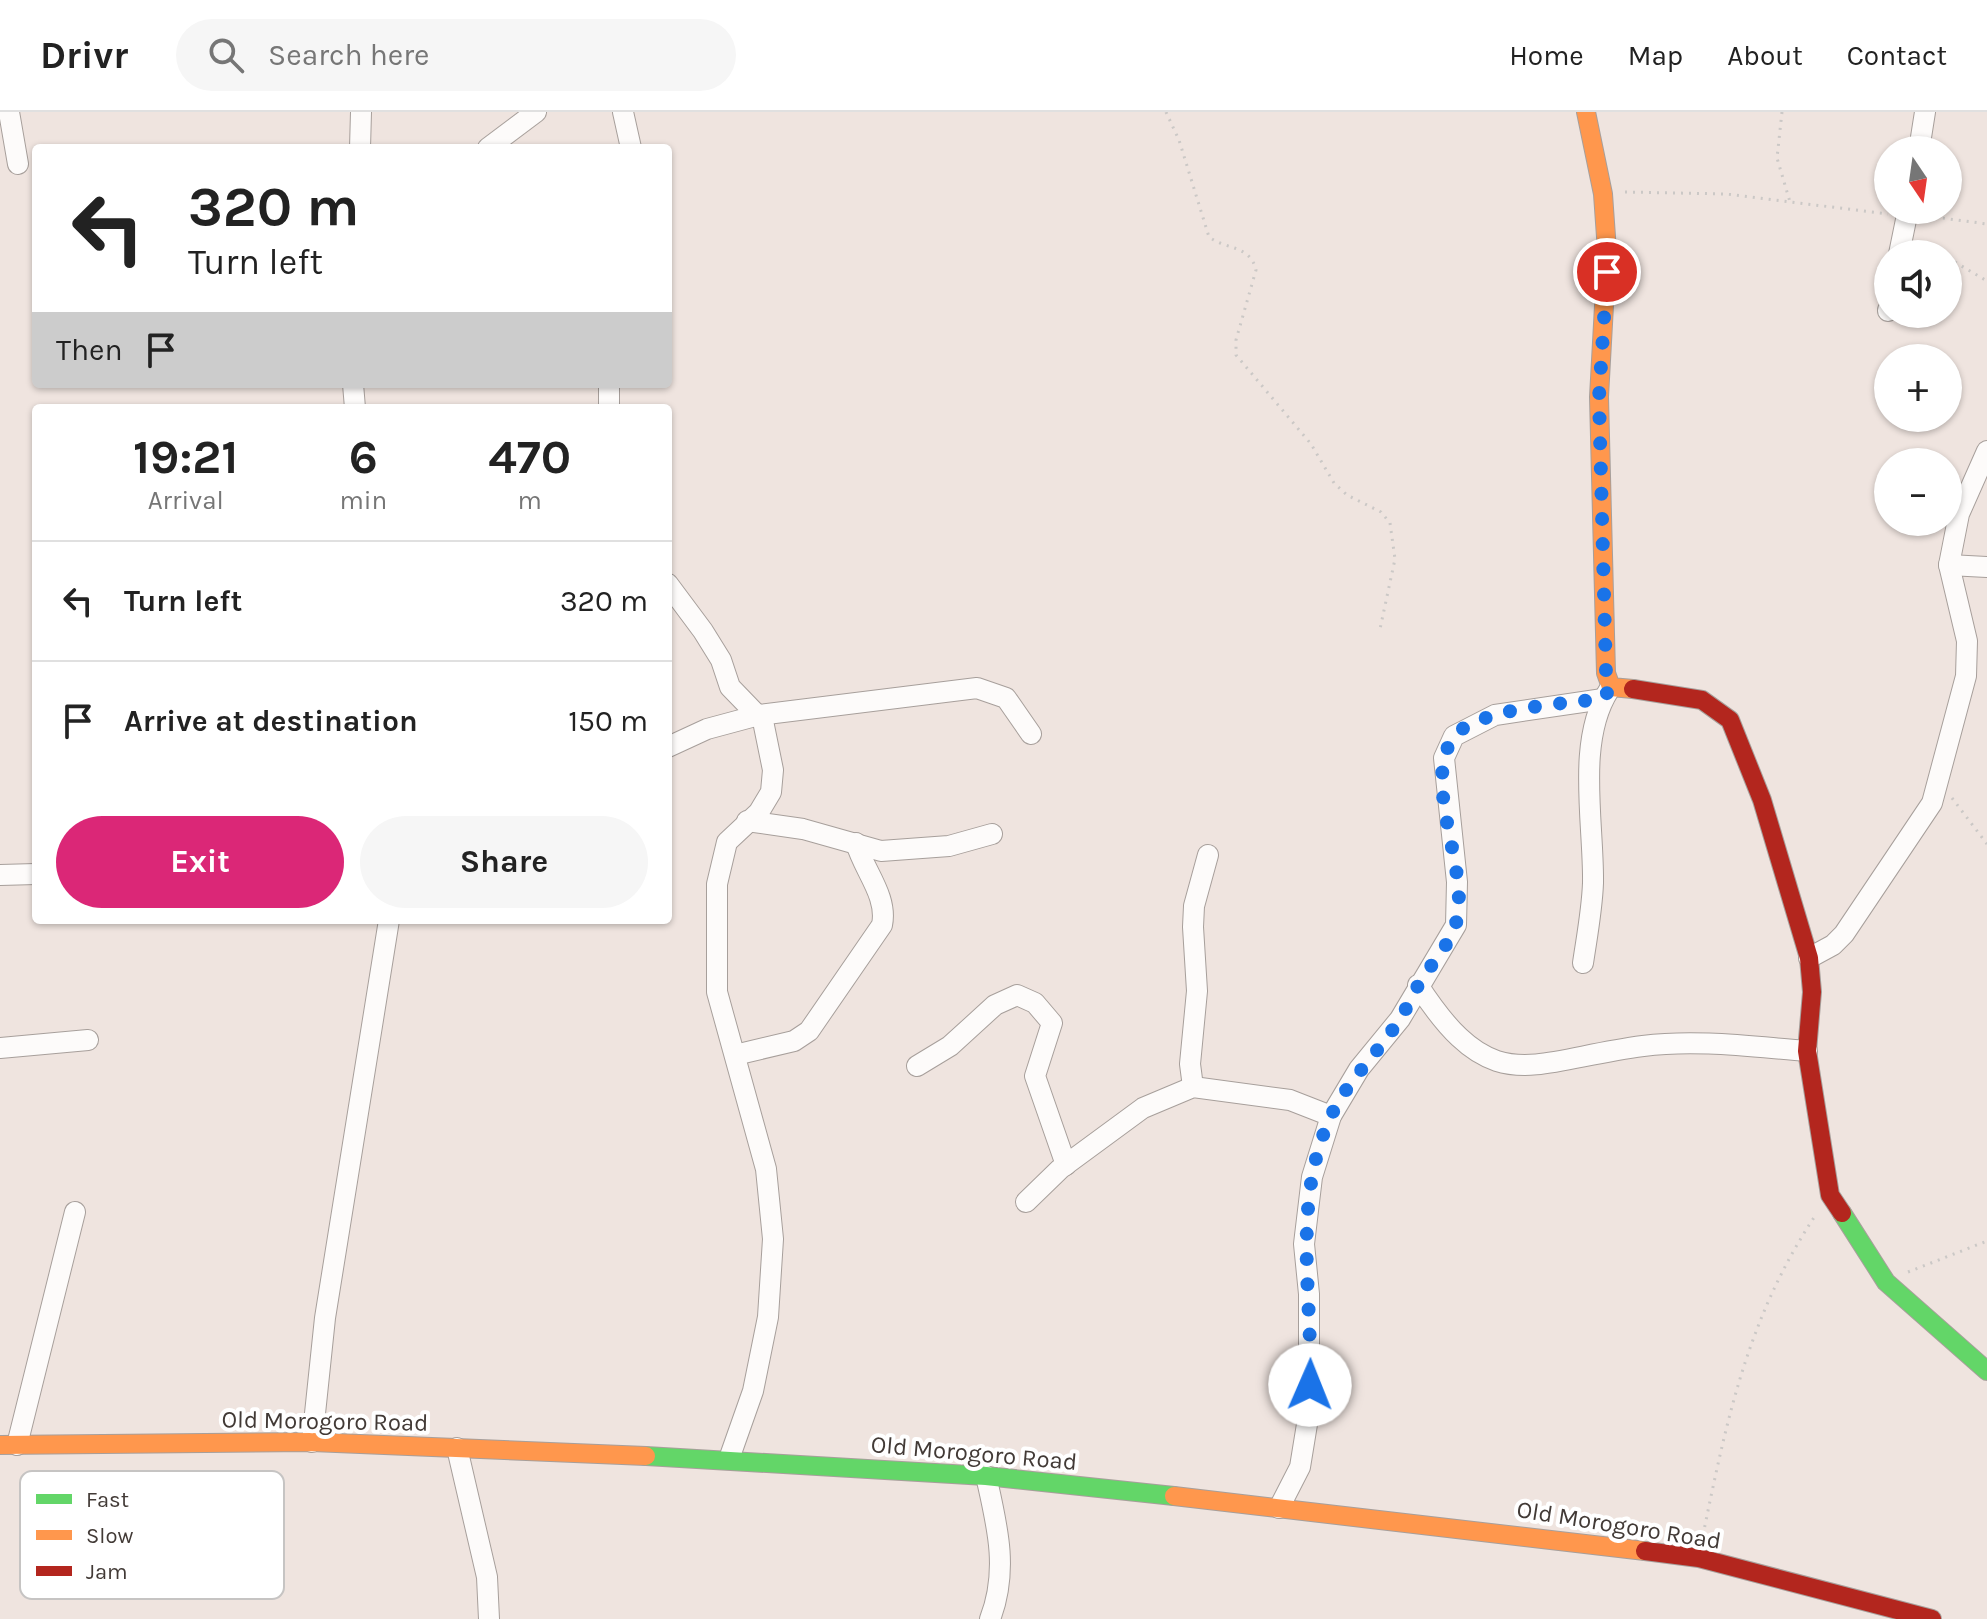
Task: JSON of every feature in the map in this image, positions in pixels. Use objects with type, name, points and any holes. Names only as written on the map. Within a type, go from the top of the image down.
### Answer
[{"type":"street","points":[[9,112],[18,164]]},
{"type":"street","points":[[360,144],[361,112]]},
{"type":"street","points":[[493,144],[536,112]]},
{"type":"street","points":[[623,112],[630,144]]},
{"type":"street","points":[[1583,963],[1593,883],[1588,759],[1592,729],[1607,693],[1599,397],[1607,294],[1603,194],[1586,112]]},
{"type":"street","points":[[1921,136],[1925,112]]},
{"type":"street","points":[[1809,958],[1833,945],[1844,934],[1932,803],[1966,676],[1967,641],[1949,565],[1959,514],[1987,451]]},
{"type":"street","points":[[1949,565],[1987,567]]},
{"type":"street","points":[[672,590],[721,660],[730,687],[759,715],[767,732],[773,770],[771,792],[759,812],[727,842],[717,884],[717,992],[766,1169],[773,1239],[768,1317],[756,1376],[729,1459]]},
{"type":"street","points":[[672,745],[707,729],[759,715],[977,688],[1006,698],[1031,734]]},
{"type":"street","points":[[1279,1508],[1300,1467],[1309,1412],[1306,1222],[1312,1177],[1331,1116],[1359,1069],[1400,1019],[1448,940],[1459,909],[1444,785],[1444,758],[1454,736],[1495,715],[1607,693],[1672,693],[1702,700],[1730,720],[1762,800],[1809,958],[1812,992],[1807,1051],[1830,1195],[1886,1282],[1951,1343],[1987,1371]]},
{"type":"street","points":[[747,821],[803,829],[881,851],[914,850],[992,834]]},
{"type":"street","points":[[735,1055],[781,1045],[809,1031],[834,999],[882,925],[885,912],[882,899],[863,868],[856,843]]},
{"type":"street","points":[[1193,1087],[1190,1064],[1197,991],[1194,906],[1208,855]]},
{"type":"street","points":[[0,875],[32,874]]},
{"type":"street","points":[[312,1442],[325,1318],[388,924]]},
{"type":"street","points":[[1418,985],[1442,1022],[1464,1044],[1489,1059],[1510,1065],[1565,1063],[1644,1046],[1743,1046],[1807,1051]]},
{"type":"street","points":[[917,1066],[950,1046],[995,1005],[1017,995],[1035,1003],[1052,1023],[1035,1076],[1066,1165]]},
{"type":"street","points":[[0,1048],[88,1040]]},
{"type":"street","points":[[1026,1202],[1066,1165],[1143,1108],[1193,1087],[1290,1100],[1331,1116]]},
{"type":"street","points":[[8,1445],[75,1212]]},
{"type":"street","name":"Old Morogoro Road","points":[[8,1445],[312,1442],[729,1459],[986,1476],[1524,1534],[1699,1558],[1932,1619]]},
{"type":"street","points":[[457,1448],[487,1577],[489,1619]]},
{"type":"street","points":[[986,1476],[1001,1542],[1001,1579],[990,1619]]},
{"type":"path","points":[[1166,112],[1179,140],[1209,237],[1219,244],[1241,249],[1254,260],[1256,270],[1236,340],[1236,355],[1258,385],[1311,444],[1334,483],[1347,495],[1381,512],[1390,523],[1394,569],[1380,629]]},
{"type":"path","points":[[1782,112],[1777,158],[1790,202]]},
{"type":"path","points":[[1603,194],[1677,192],[1874,211]]},
{"type":"path","points":[[1962,220],[1987,224]]},
{"type":"path","points":[[1962,266],[1987,281]]},
{"type":"path","points":[[1940,778],[1987,844]]},
{"type":"path","points":[[1699,1558],[1732,1395],[1787,1260],[1830,1195]]},
{"type":"path","points":[[1886,1282],[1987,1241]]},
{"type":"traffic: fast","points":[[1842,1213],[1886,1282],[1987,1371]]},
{"type":"traffic: fast","points":[[646,1456],[986,1476],[1174,1496]]},
{"type":"traffic: slow","points":[[1586,112],[1603,194],[1607,251],[1599,397],[1606,673],[1611,687],[1633,689]]},
{"type":"traffic: slow","points":[[0,1445],[312,1442],[646,1456]]},
{"type":"traffic: slow","points":[[1174,1496],[1645,1551]]},
{"type":"traffic: jam","points":[[1633,689],[1702,700],[1730,720],[1762,800],[1809,958],[1812,992],[1807,1051],[1830,1195],[1842,1213]]},
{"type":"traffic: jam","points":[[1645,1551],[1699,1558],[1932,1619]]},
{"type":"route","points":[[1310,1385],[1309,1294],[1304,1244],[1312,1177],[1331,1116],[1359,1069],[1400,1019],[1456,925],[1459,909],[1444,785],[1444,758],[1454,736],[1495,715],[1603,699],[1611,687],[1606,673],[1599,397],[1607,272]]}]
